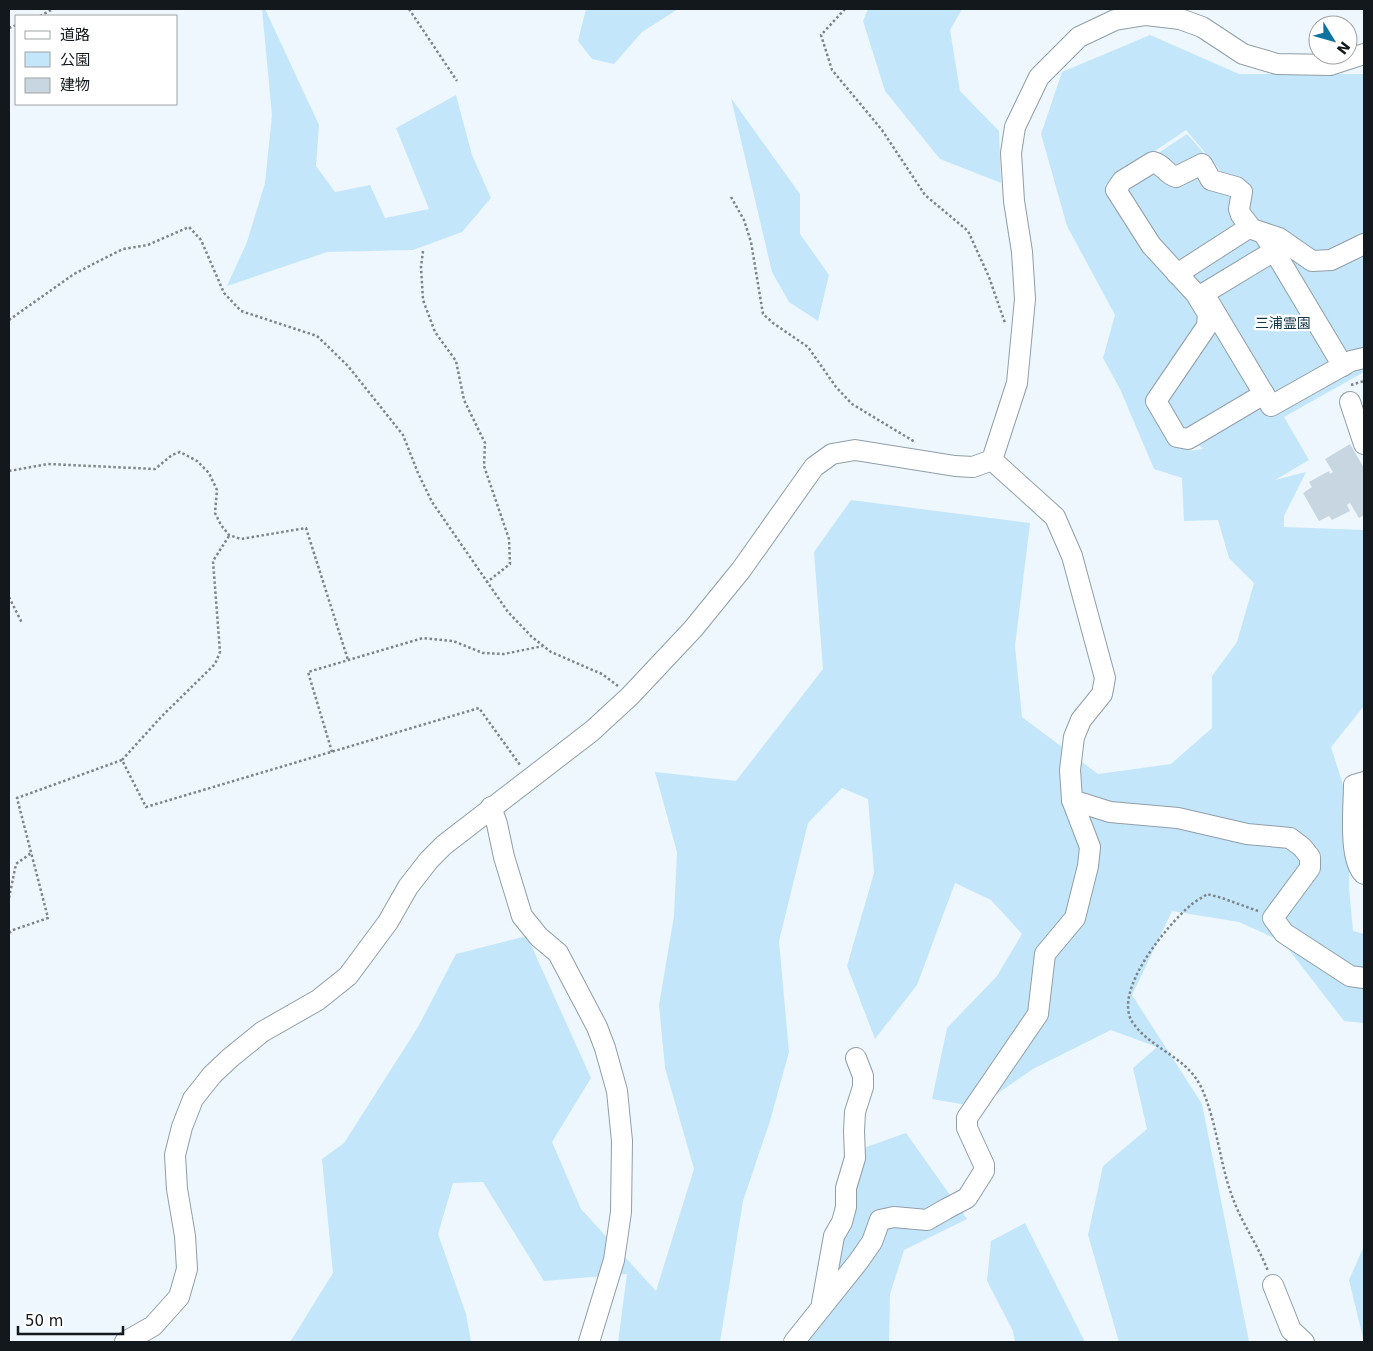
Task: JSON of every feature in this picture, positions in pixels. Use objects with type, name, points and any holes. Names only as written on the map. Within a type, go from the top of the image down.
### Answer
[{"type":"street","points":[[992,460],[1017,383],[1025,299],[1022,252],[1013,192],[1011,153],[1015,127],[1039,77],[1079,37],[1115,20],[1146,15],[1180,19],[1202,27],[1243,54],[1278,64],[1330,65],[1364,54]]},
{"type":"street","points":[[1343,366],[1263,238],[1241,215],[1239,209],[1242,192],[1236,187],[1212,180],[1202,164],[1176,177],[1169,175],[1160,164],[1153,162],[1122,181],[1116,190],[1151,245],[1177,274],[1201,295],[1271,406],[1343,366],[1351,361],[1364,358]]},
{"type":"street","points":[[1177,274],[1263,238],[1279,238],[1312,261],[1331,260],[1364,244]]},
{"type":"street","points":[[1201,295],[1263,238]]},
{"type":"street","points":[[1201,295],[1208,314],[1207,326],[1156,401],[1177,437],[1188,439],[1264,394]]},
{"type":"street","points":[[1350,402],[1364,444]]},
{"type":"street","points":[[125,1342],[153,1326],[178,1297],[187,1269],[186,1236],[177,1189],[175,1155],[182,1127],[193,1099],[212,1075],[242,1047],[262,1032],[318,1000],[348,976],[388,922],[408,887],[429,860],[444,845],[592,731],[630,696],[693,629],[741,570],[814,467],[832,454],[855,450],[916,461],[973,466],[992,460]]},
{"type":"street","points":[[794,1342],[872,1242],[880,1220],[894,1217],[927,1220],[967,1198],[984,1171],[984,1165],[967,1128],[967,1118],[1038,1014],[1044,954],[1075,918],[1088,866],[1090,847],[1072,800],[1070,770],[1074,737],[1081,720],[1102,694],[1105,678],[1072,556],[1055,517],[992,460]]},
{"type":"street","points":[[1363,871],[1354,854],[1354,785],[1364,782]]},
{"type":"street","points":[[1072,800],[1110,812],[1178,818],[1247,834],[1290,838],[1302,847],[1310,857],[1310,868],[1273,918],[1284,933],[1350,976],[1364,978]]},
{"type":"street","points":[[491,807],[522,916],[539,937],[558,953],[600,1034],[617,1091],[622,1141],[621,1212],[614,1260],[589,1342]]},
{"type":"street","points":[[822,1307],[834,1236],[846,1207],[846,1188],[855,1158],[855,1112],[863,1087],[863,1076],[856,1058]]},
{"type":"street","points":[[1273,1285],[1291,1330],[1304,1342]]},
{"type":"path","points":[[42,15],[53,9]]},
{"type":"path","points":[[410,9],[457,81]]},
{"type":"path","points":[[846,9],[821,35],[832,70],[882,130],[925,195],[968,231],[989,277],[1008,332],[1020,343]]},
{"type":"path","points":[[731,197],[744,220],[751,242],[763,314],[808,347],[836,387],[852,404],[916,442]]},
{"type":"path","points":[[9,320],[74,274],[99,261],[123,249],[148,245],[189,227],[201,240],[224,293],[241,311],[317,336],[348,366],[404,435],[418,473],[432,502],[508,612],[532,638],[551,652],[602,674],[630,696]]},
{"type":"path","points":[[423,251],[421,267],[423,300],[435,332],[456,361],[464,400],[485,444],[484,466],[509,539],[510,564],[487,582]]},
{"type":"path","points":[[9,471],[48,464],[155,470],[172,454],[180,452],[197,461],[209,473],[217,490],[215,513],[220,525],[229,535],[241,539],[306,528],[348,660]]},
{"type":"path","points":[[9,933],[48,918],[17,798],[122,760],[162,716],[215,664],[220,652],[213,561],[229,535]]},
{"type":"path","points":[[9,597],[22,623]]},
{"type":"path","points":[[332,752],[308,672],[423,638],[452,641],[484,653],[504,654],[543,646]]},
{"type":"path","points":[[122,760],[146,807],[479,708],[529,779]]},
{"type":"path","points":[[9,898],[16,864],[31,853]]},
{"type":"path","points":[[1273,918],[1207,894],[1191,904],[1167,930],[1137,972],[1129,991],[1128,1007],[1128,1013],[1133,1023],[1151,1042],[1182,1063],[1201,1086],[1212,1118],[1232,1196],[1273,1285]]},
{"type":"green space","points":[[262,9],[265,9],[319,125],[316,166],[335,192],[370,185],[385,218],[429,209],[396,128],[456,95],[472,155],[491,198],[462,232],[413,250],[327,252],[227,286],[247,242],[265,183],[272,115]]},
{"type":"green space","points":[[586,9],[678,9],[642,32],[614,64],[592,59],[578,41]]},
{"type":"green space","points":[[868,9],[962,9],[950,30],[960,91],[999,131],[1001,183],[940,159],[885,91],[863,21]]},
{"type":"green space","name":"三浦霊園","points":[[1150,35],[1239,74],[1364,74],[1364,372],[1284,417],[1309,460],[1275,480],[1306,472],[1284,516],[1284,527],[1364,530],[1364,706],[1331,747],[1350,807],[1349,888],[1353,931],[1364,934],[1364,1023],[1344,1021],[1283,942],[1239,922],[1172,911],[1132,995],[1202,1104],[1249,1342],[1119,1342],[1088,1235],[1103,1166],[1147,1129],[1133,1068],[1157,1047],[1111,1030],[1033,1069],[978,1107],[932,1099],[947,1028],[997,976],[1022,934],[991,900],[955,883],[917,985],[875,1039],[847,966],[874,873],[868,799],[842,788],[808,823],[779,941],[789,1052],[770,1121],[743,1201],[720,1342],[618,1342],[627,1274],[544,1281],[483,1182],[453,1183],[438,1234],[466,1314],[471,1342],[290,1342],[333,1273],[322,1159],[344,1143],[418,1027],[456,954],[527,936],[591,1078],[552,1142],[581,1209],[656,1291],[694,1169],[665,1068],[659,1005],[674,916],[677,852],[655,772],[736,781],[823,669],[814,552],[851,500],[1030,523],[1015,646],[1022,717],[1098,774],[1171,764],[1212,728],[1212,676],[1237,642],[1254,583],[1229,558],[1218,520],[1184,521],[1182,478],[1154,469],[1120,389],[1103,358],[1115,315],[1067,226],[1041,134],[1062,72]],"holes":[[[1186,130],[1233,186],[1187,134],[1107,187],[1105,185]],[[1162,412],[1203,449],[1190,451],[1157,417]]]},
{"type":"green space","points":[[731,98],[800,194],[800,234],[829,275],[818,321],[789,302],[772,272]]},
{"type":"green space","points":[[906,1133],[967,1219],[904,1250],[890,1294],[889,1342],[807,1342],[826,1312],[852,1152]]},
{"type":"green space","points":[[1025,1223],[1085,1342],[1015,1342],[1013,1331],[987,1281],[991,1241]]},
{"type":"green space","points":[[1364,1246],[1364,1342],[1349,1280]]},
{"type":"building","points":[[1350,444],[1364,468],[1364,515],[1359,518],[1350,503],[1347,505],[1350,511],[1332,520],[1329,516],[1319,521],[1303,493],[1312,487],[1309,482],[1329,471],[1330,474],[1333,472],[1325,459]]}]
